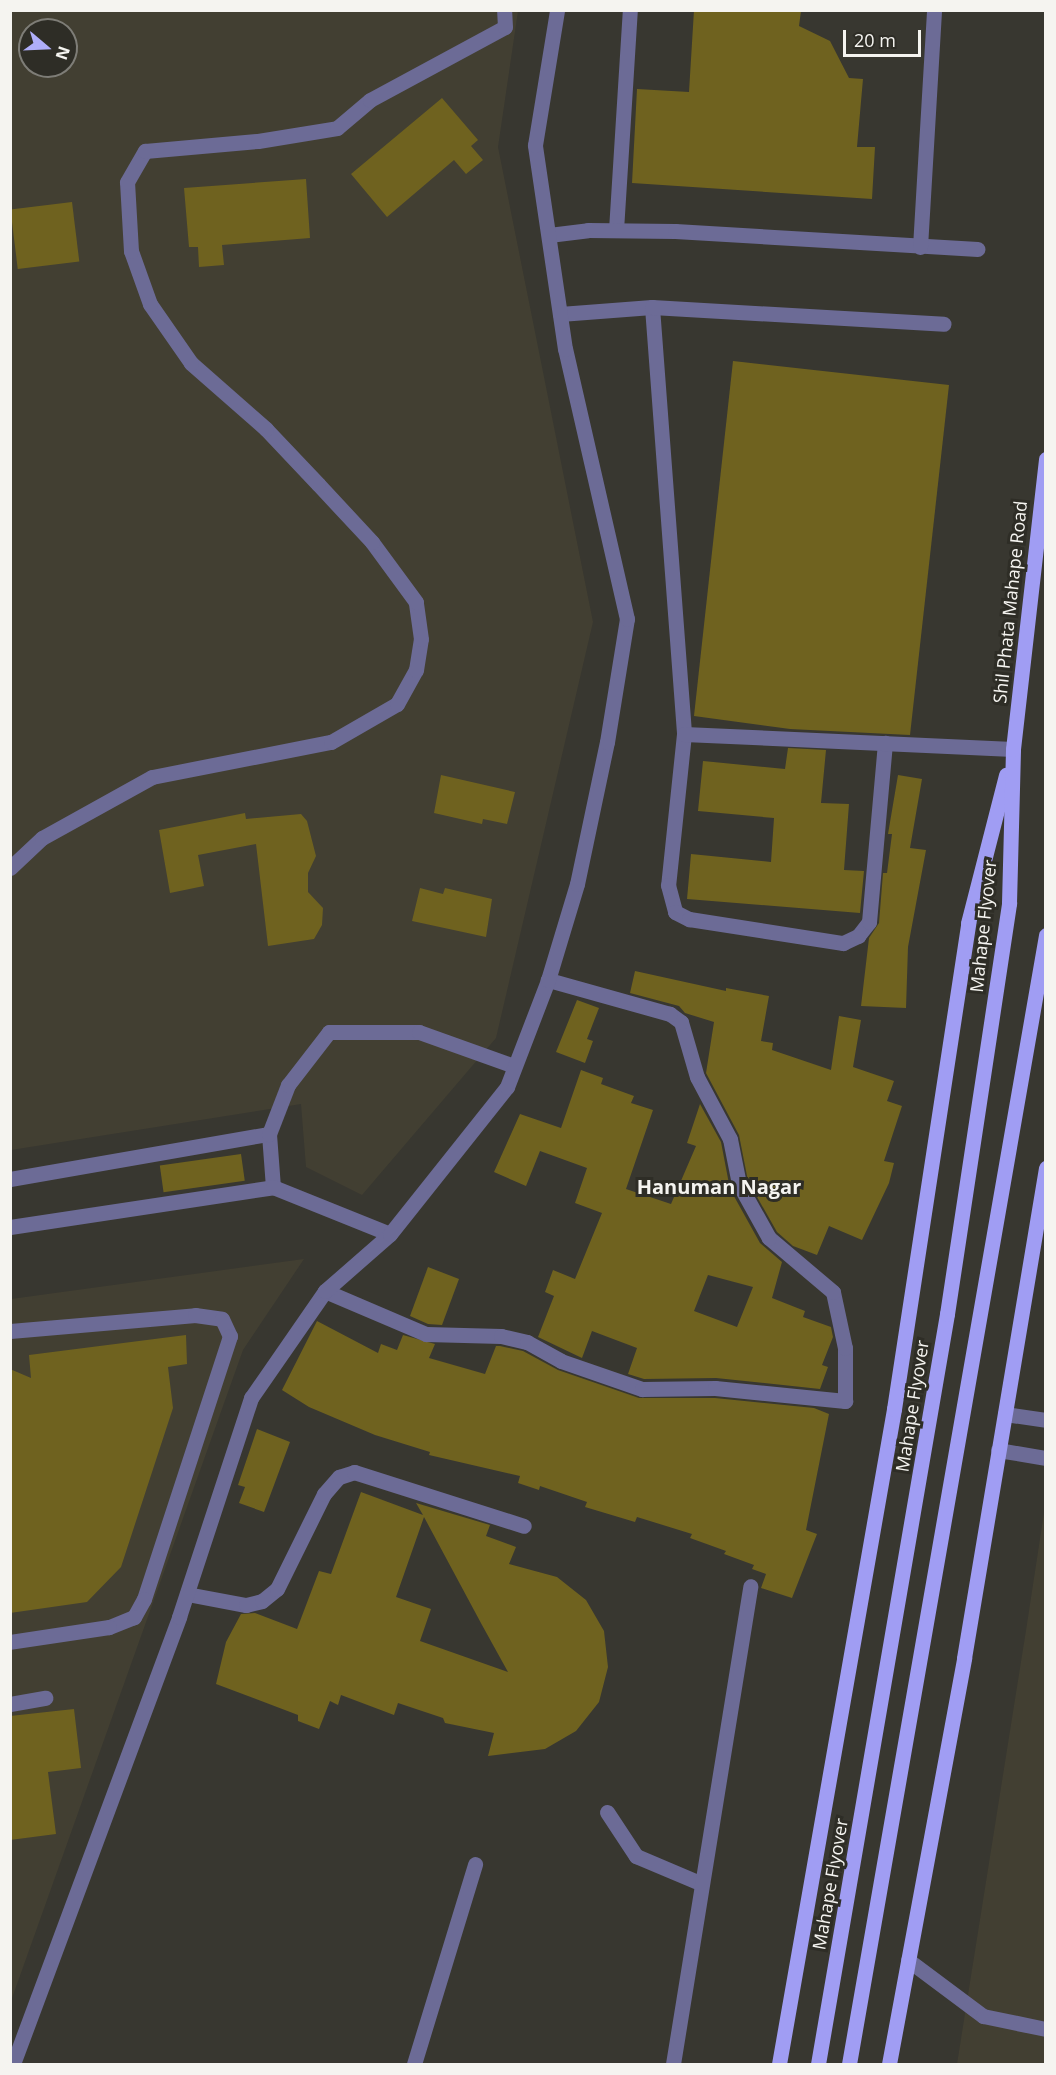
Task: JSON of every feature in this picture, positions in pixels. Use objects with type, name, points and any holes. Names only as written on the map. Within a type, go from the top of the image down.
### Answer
[{"type":"main road","name":"Shil Phata Mahape Road","points":[[1013,749],[1046,459]]},
{"type":"main road","name":"Mahape Flyover","points":[[818,2064],[947,1314],[1009,903],[1013,749]]},
{"type":"main road","points":[[779,2064],[894,1409],[968,923],[1013,749]]},
{"type":"main road","points":[[849,2064],[1046,935]]},
{"type":"main road","points":[[889,2064],[998,1450],[1040,1228],[1046,1168]]},
{"type":"street","points":[[10,868],[42,838],[152,777],[331,742],[397,704],[416,670],[421,639],[416,602],[372,542],[334,501],[266,429],[191,363],[156,313],[131,251],[127,182],[145,151],[258,141],[337,128],[370,100],[505,27],[504,10]]},
{"type":"street","points":[[13,2064],[187,1594],[250,1398],[325,1291],[390,1234],[507,1087],[548,980],[577,884],[607,742],[627,619],[560,314],[535,145],[557,10]]},
{"type":"street","points":[[616,230],[630,10]]},
{"type":"street","points":[[920,247],[934,10]]},
{"type":"street","points":[[549,235],[616,230],[977,249]]},
{"type":"street","points":[[560,314],[652,307],[944,324]]},
{"type":"street","points":[[652,307],[684,734],[668,885],[675,912],[688,919],[843,943],[858,936],[869,922],[885,743]]},
{"type":"street","points":[[684,734],[1013,749]]},
{"type":"street","points":[[325,1291],[426,1334],[501,1336],[527,1342],[561,1361],[642,1389],[715,1388],[845,1401],[845,1348],[833,1292],[769,1238],[738,1184],[730,1139],[697,1077],[681,1022],[670,1014],[548,980]]},
{"type":"street","points":[[273,1187],[269,1134],[288,1085],[329,1032],[419,1032],[514,1066]]},
{"type":"street","points":[[10,1179],[269,1134]]},
{"type":"street","points":[[10,1227],[273,1187],[390,1234]]},
{"type":"street","points":[[10,1331],[195,1315],[222,1319],[230,1336],[144,1599],[134,1617],[109,1627],[10,1642]]},
{"type":"street","points":[[1005,1414],[1046,1420]]},
{"type":"street","points":[[998,1450],[1046,1458]]},
{"type":"street","points":[[187,1594],[246,1605],[262,1601],[277,1589],[324,1494],[339,1477],[354,1472],[525,1526]]},
{"type":"street","points":[[673,2064],[700,1883],[750,1586]]},
{"type":"street","points":[[10,1704],[45,1698]]},
{"type":"street","points":[[607,1812],[636,1856],[700,1883]]},
{"type":"street","points":[[414,2064],[475,1864]]},
{"type":"street","points":[[908,1960],[983,2016],[1046,2029]]},
{"type":"shaded area","points":[[11,11],[518,11],[498,147],[593,622],[496,1038],[362,1195],[306,1167],[301,1104],[11,1150]]},
{"type":"shaded area","points":[[304,1259],[243,1350],[11,2001],[11,1299]]},
{"type":"shaded area","points":[[1045,1506],[1045,2064],[957,2064],[1027,1624]]},
{"type":"building","points":[[694,10],[801,11],[799,26],[830,41],[849,78],[863,79],[857,147],[875,147],[872,199],[632,183],[637,89],[689,92]]},
{"type":"building","points":[[442,98],[478,140],[471,146],[483,160],[466,174],[454,160],[387,217],[351,174]]},
{"type":"building","points":[[306,179],[310,238],[222,245],[224,265],[199,267],[198,247],[189,247],[184,188]]},
{"type":"building","points":[[72,202],[79,262],[18,269],[10,210]]},
{"type":"building","points":[[733,361],[949,385],[910,735],[790,729],[694,716]]},
{"type":"building","points":[[788,748],[826,750],[821,803],[849,804],[844,870],[864,871],[860,913],[687,899],[691,854],[771,862],[774,818],[698,811],[703,761],[785,769]]},
{"type":"building","points":[[441,775],[515,792],[507,824],[483,819],[482,824],[434,813]]},
{"type":"building","points":[[898,775],[922,779],[910,848],[926,850],[908,947],[906,1008],[861,1006],[869,938],[879,923],[883,873],[887,873],[892,834],[888,834]]},
{"type":"building","points":[[245,813],[246,819],[301,814],[307,821],[316,856],[308,873],[308,892],[323,908],[322,925],[314,939],[268,946],[256,844],[198,855],[204,886],[170,893],[159,830]]},
{"type":"building","points":[[420,888],[443,894],[445,888],[492,899],[486,937],[412,921]]},
{"type":"building","points":[[635,971],[726,991],[726,988],[769,996],[761,1041],[773,1043],[772,1050],[831,1070],[839,1016],[861,1020],[853,1067],[894,1081],[887,1101],[902,1106],[884,1161],[894,1163],[889,1183],[862,1240],[829,1226],[817,1255],[793,1246],[777,1232],[748,1181],[739,1135],[706,1073],[714,1022],[685,1013],[679,1006],[630,993]]},
{"type":"building","points":[[577,1000],[599,1008],[587,1039],[593,1041],[585,1063],[556,1052]]},
{"type":"building","points":[[581,1070],[603,1078],[601,1084],[634,1096],[631,1103],[653,1110],[626,1189],[671,1204],[696,1146],[687,1143],[700,1104],[721,1142],[730,1189],[760,1243],[782,1262],[772,1298],[805,1311],[803,1317],[831,1327],[833,1337],[822,1365],[828,1367],[820,1389],[716,1378],[644,1379],[628,1374],[637,1348],[592,1331],[582,1358],[538,1337],[554,1296],[545,1292],[553,1270],[575,1279],[602,1213],[575,1203],[587,1168],[540,1151],[526,1186],[494,1172],[520,1114],[561,1128]],"holes":[[[708,1275],[753,1287],[737,1327],[694,1311]]]},
{"type":"building","points":[[241,1154],[245,1181],[164,1192],[160,1165]]},
{"type":"building","points":[[428,1267],[459,1279],[442,1325],[428,1324],[410,1316]]},
{"type":"building","points":[[317,1321],[378,1353],[381,1344],[397,1350],[403,1335],[435,1344],[429,1358],[485,1374],[496,1346],[500,1346],[523,1351],[558,1370],[639,1398],[715,1398],[814,1408],[829,1414],[806,1530],[817,1534],[792,1598],[761,1588],[766,1574],[752,1569],[754,1565],[724,1554],[726,1551],[690,1538],[692,1534],[637,1517],[635,1522],[585,1507],[587,1502],[540,1486],[539,1490],[518,1483],[520,1476],[429,1455],[430,1452],[375,1435],[309,1407],[282,1390]]},
{"type":"building","points":[[186,1335],[187,1364],[168,1367],[173,1408],[121,1567],[87,1602],[10,1613],[10,1369],[31,1378],[29,1355]]},
{"type":"building","points":[[257,1429],[290,1442],[264,1512],[239,1503],[245,1487],[238,1485]]},
{"type":"building","points":[[361,1492],[423,1515],[416,1503],[490,1525],[486,1536],[516,1547],[509,1564],[557,1577],[586,1600],[604,1631],[608,1667],[599,1702],[576,1731],[545,1749],[488,1756],[494,1733],[445,1723],[443,1718],[398,1703],[394,1715],[341,1695],[338,1705],[330,1701],[319,1729],[298,1721],[298,1715],[216,1684],[226,1642],[241,1614],[255,1613],[297,1629],[319,1571],[331,1574]],"holes":[[[424,1517],[508,1672],[420,1641],[431,1609],[396,1597]]]},
{"type":"building","points":[[74,1709],[81,1768],[48,1772],[56,1834],[10,1840],[10,1716]]},
{"type":"district","name":"Hanuman Nagar","points":[[719,1186]]}]
